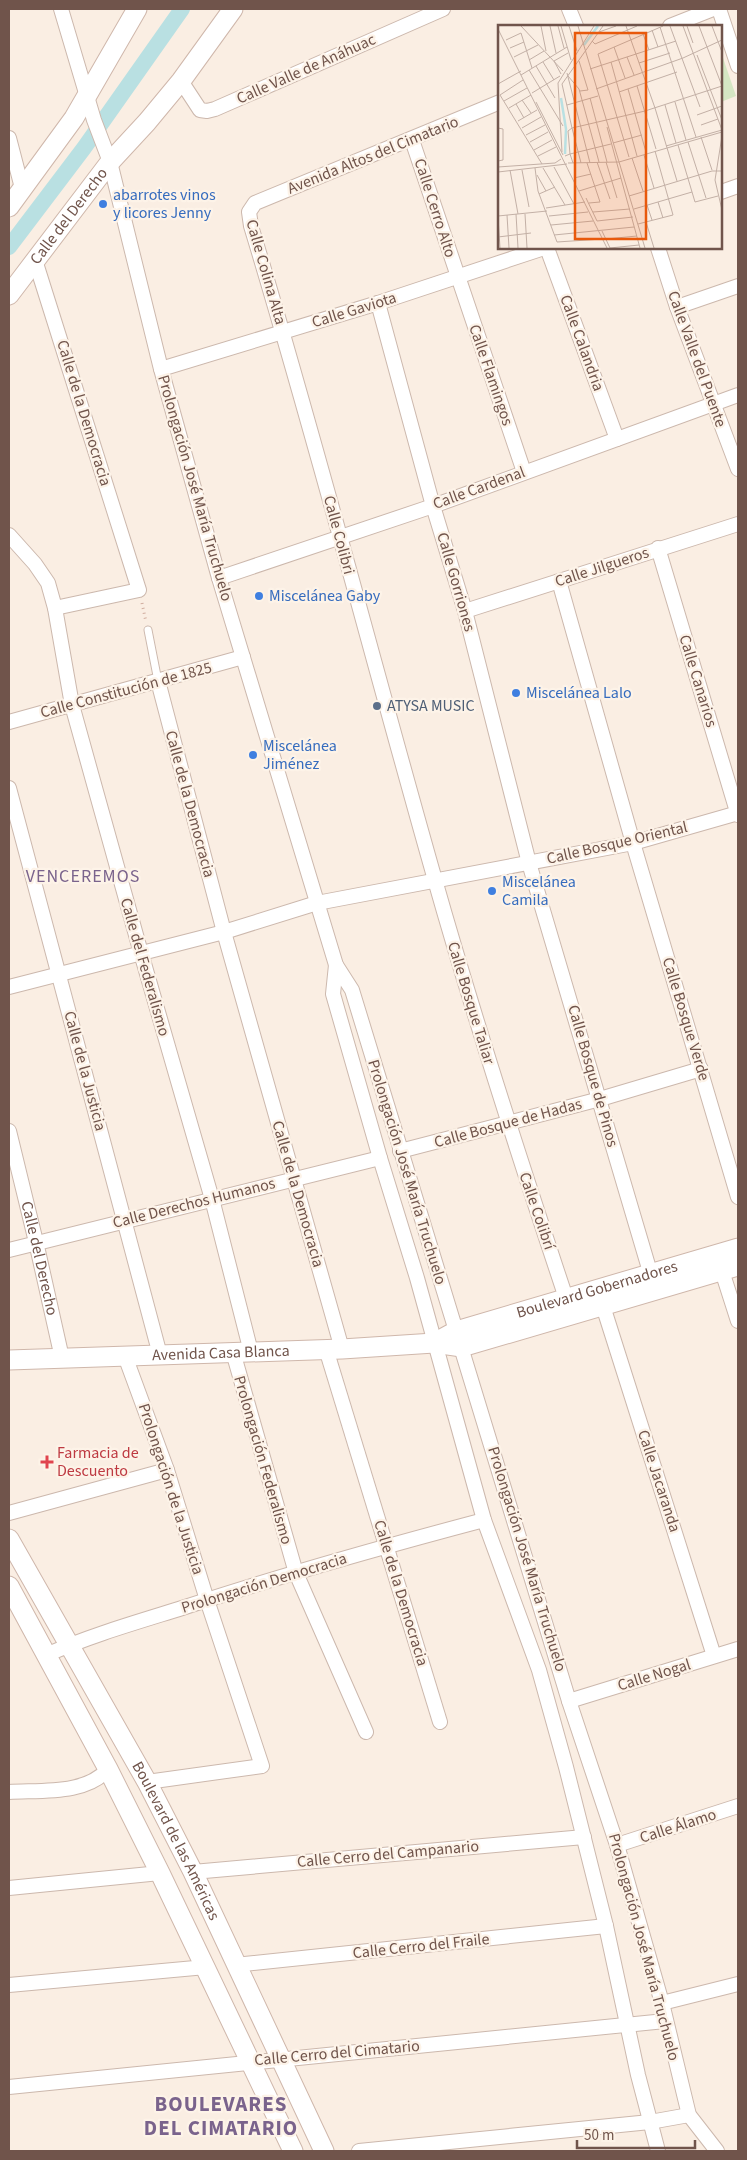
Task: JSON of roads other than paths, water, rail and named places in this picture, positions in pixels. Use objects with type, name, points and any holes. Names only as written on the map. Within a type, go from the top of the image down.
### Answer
[{"type":"main road","points":[[9,207],[74,118],[137,9]]},
{"type":"main road","name":"Calle del Derecho","points":[[9,295],[108,157],[146,122],[180,81],[233,9]]},
{"type":"main road","name":"Boulevard Gobernadores","points":[[459,1339],[603,1306],[653,1282],[738,1248]]},
{"type":"main road","name":"Boulevard Gobernadores","points":[[459,1339],[566,1298],[730,1269]]},
{"type":"main road","name":"Avenida Casa Blanca","points":[[9,1360],[334,1349],[434,1343],[459,1339]]},
{"type":"main road","name":"Boulevard de las Américas","points":[[9,1539],[147,1782],[192,1872],[324,2151]]},
{"type":"main road","name":"Boulevard de las Américas","points":[[9,1586],[108,1769],[160,1872],[252,2061],[293,2151]]},
{"type":"street","name":"Prolongación José María Truchuelo","points":[[61,9],[94,120],[108,157],[162,370],[220,578],[317,903],[336,965],[352,990],[569,1700],[617,1846],[662,2003],[690,2115],[717,2151]]},
{"type":"street","name":"Calle Valle de Anáhuac","points":[[180,81],[200,110],[215,109],[443,9]]},
{"type":"street","points":[[569,9],[576,25]]},
{"type":"street","points":[[673,25],[713,9]]},
{"type":"street","points":[[719,9],[738,66]]},
{"type":"street","name":"Avenida Altos del Cimatario","points":[[249,212],[255,203],[412,140],[498,103]]},
{"type":"street","points":[[9,138],[22,188]]},
{"type":"street","name":"Calle Cerro Alto","points":[[412,140],[457,277]]},
{"type":"street","points":[[722,192],[738,186]]},
{"type":"street","name":"Calle Colina Alta","points":[[249,212],[251,226],[284,332]]},
{"type":"street","name":"Calle Gaviota","points":[[162,370],[378,303],[543,249]]},
{"type":"street","name":"Calle Calandria","points":[[546,249],[617,439]]},
{"type":"street","name":"Calle Valle del Puente","points":[[658,249],[677,307],[738,469]]},
{"type":"street","name":"Calle de la Democracia","points":[[35,260],[139,590],[55,608]]},
{"type":"street","name":"Calle Flamingos","points":[[457,277],[524,472]]},
{"type":"street","points":[[677,307],[738,286]]},
{"type":"street","name":"Calle Gorriones","points":[[378,303],[433,506],[465,611],[529,862]]},
{"type":"street","name":"Calle Colibri","points":[[284,332],[435,882]]},
{"type":"street","name":"Calle Cardenal","points":[[220,578],[433,506],[738,395]]},
{"type":"street","name":"Calle Jilgueros","points":[[465,611],[738,524]]},
{"type":"street","name":"Calle del Federalismo","points":[[9,535],[35,564],[48,583],[55,608],[72,705],[141,954],[212,1199],[242,1352]]},
{"type":"street","name":"Calle Canarios","points":[[658,548],[738,814]]},
{"type":"street","name":"Calle Bosque Verde","points":[[559,582],[633,842],[738,1197]]},
{"type":"street","name":"Calle Constitución de 1825","points":[[9,722],[244,657]]},
{"type":"street","name":"Calle de la Democracia","points":[[158,681],[224,932],[294,1178],[334,1349],[387,1546],[440,1722]]},
{"type":"street","name":"Calle de la Justicia","points":[[9,788],[160,1354]]},
{"type":"street","name":"Calle Bosque Oriental","points":[[9,987],[224,932],[317,903],[435,882],[633,842],[738,814]]},
{"type":"street","name":"Calle Bosque de Pinos","points":[[529,862],[653,1282]]},
{"type":"street","name":"Calle Bosque Taliar","points":[[435,882],[508,1124]]},
{"type":"street","name":"Prolongación José María Truchuelo","points":[[336,965],[333,994],[417,1278],[484,1520],[539,1670],[584,1837],[606,1926],[638,2075],[658,2151]]},
{"type":"street","name":"Calle Bosque de Hadas","points":[[400,1151],[600,1099],[701,1069]]},
{"type":"street","name":"Calle Colibrí","points":[[508,1124],[566,1298]]},
{"type":"street","name":"Calle del Derecho","points":[[9,1131],[62,1358]]},
{"type":"street","name":"Calle Derechos Humanos","points":[[9,1250],[380,1158]]},
{"type":"street","points":[[730,1269],[738,1321]]},
{"type":"street","name":"Calle Jacaranda","points":[[603,1306],[714,1656]]},
{"type":"street","name":"Prolongación Federalismo","points":[[242,1352],[296,1573],[366,1732]]},
{"type":"street","name":"Prolongación de la Justicia","points":[[125,1356],[167,1470],[207,1600],[262,1766],[147,1782]]},
{"type":"street","points":[[9,1513],[167,1470]]},
{"type":"street","name":"Prolongación Democracia","points":[[46,1655],[69,1645],[207,1600],[387,1546],[484,1520]]},
{"type":"street","name":"Calle Nogal","points":[[569,1700],[738,1649]]},
{"type":"street","points":[[9,1792],[81,1786],[100,1778],[108,1769]]},
{"type":"street","name":"Calle Álamo","points":[[617,1846],[738,1806]]},
{"type":"street","name":"Calle Cerro del Campanario","points":[[192,1872],[584,1837]]},
{"type":"street","points":[[9,1888],[160,1872]]},
{"type":"street","name":"Calle Cerro del Fraile","points":[[235,1965],[606,1926]]},
{"type":"street","points":[[9,1985],[206,1967]]},
{"type":"street","points":[[662,2003],[738,1984]]},
{"type":"street","name":"Calle Cerro del Cimatario","points":[[9,2086],[665,2021]]},
{"type":"street","points":[[359,2151],[650,2122],[690,2115]]},
{"type":"lane","name":"Calle de la Democracia","points":[[148,630],[158,681]]},
{"type":"waterway","points":[[9,247],[84,148],[182,9]]},
{"type":"place","name":"abarrotes vinos y licores Jenny","points":[[103,204]]},
{"type":"place","name":"Miscelánea Gaby","points":[[259,596]]},
{"type":"place","name":"Miscelánea Lalo","points":[[516,693]]},
{"type":"place","name":"ATYSA MUSIC","points":[[377,706]]},
{"type":"place","name":"Miscelánea Jiménez","points":[[253,755]]},
{"type":"place","name":"Miscelánea Camila","points":[[492,891]]},
{"type":"place","name":"Farmacia de Descuento","points":[[47,1462]]},
{"type":"district","name":"VENCEREMOS","points":[[83,876]]},
{"type":"district","name":"BOULEVARES DEL CIMATARIO","points":[[221,2116]]}]
